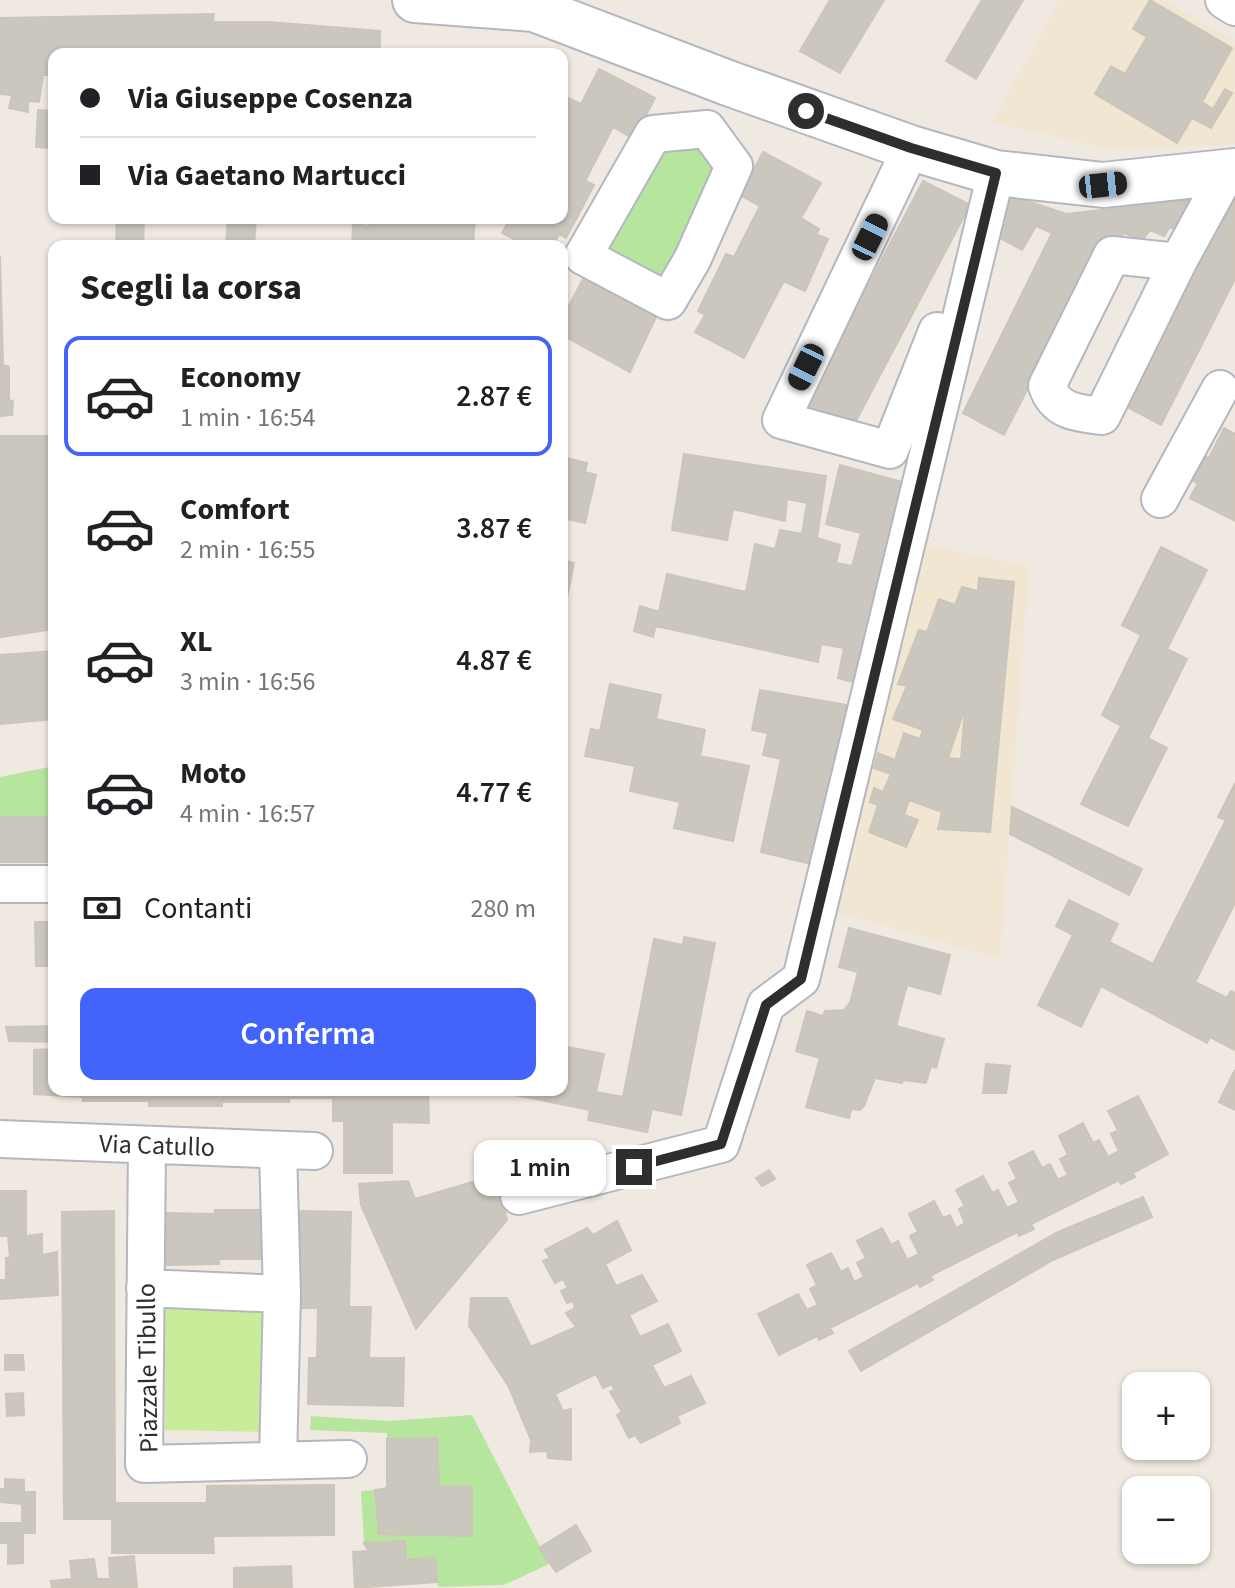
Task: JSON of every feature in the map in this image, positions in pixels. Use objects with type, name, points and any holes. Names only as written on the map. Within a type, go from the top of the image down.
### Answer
[{"type":"main road","points":[[415,0],[537,5],[728,83],[911,148],[996,173],[1103,185],[1231,171]]},
{"type":"street","points":[[1224,0],[1235,7]]},
{"type":"street","points":[[707,129],[728,83]]},
{"type":"street","points":[[707,129],[734,166],[692,260],[668,301],[583,256],[653,134],[707,129]]},
{"type":"street","points":[[911,148],[781,420],[890,450],[951,294]]},
{"type":"street","points":[[1178,262],[1112,255],[1047,386],[1052,400],[1070,412],[1102,416],[1178,262],[1231,171]]},
{"type":"street","points":[[519,1196],[721,1144],[766,1005],[801,979],[996,173]]},
{"type":"street","points":[[1160,499],[1230,382]]},
{"type":"street","points":[[0,884],[48,884]]},
{"type":"street","name":"Via Catullo","points":[[0,1139],[296,1150],[282,1294]]},
{"type":"street","name":"Piazzale Tibullo","points":[[147,1145],[144,1464],[348,1459]]},
{"type":"street","points":[[145,1288],[282,1294],[278,1460]]},
{"type":"shaded area","points":[[1060,0],[1165,0],[1235,42],[1235,144],[1113,150],[992,122]]},
{"type":"shaded area","points":[[920,544],[1029,566],[1000,959],[828,910]]},
{"type":"green space","points":[[707,129],[734,166],[675,290],[583,256],[653,134]]},
{"type":"green space","points":[[48,767],[48,817],[0,817],[0,777]]},
{"type":"green space","points":[[165,1304],[267,1307],[265,1432],[165,1430]]},
{"type":"green space","points":[[472,1415],[549,1564],[504,1585],[438,1587],[435,1557],[406,1560],[404,1541],[364,1543],[361,1491],[375,1490],[379,1534],[472,1487],[439,1486],[437,1438],[387,1439],[387,1433],[310,1430],[311,1416],[389,1421]]},
{"type":"building","points":[[830,0],[884,0],[840,73],[800,51]]},
{"type":"building","points":[[982,0],[1023,0],[976,79],[946,61]]},
{"type":"building","points":[[1150,0],[1232,48],[1202,102],[1213,109],[1225,89],[1232,93],[1211,128],[1192,118],[1177,143],[1095,94],[1111,66],[1125,74],[1147,37],[1133,29]]},
{"type":"building","points":[[214,14],[213,22],[269,22],[380,31],[380,48],[48,48],[48,75],[43,75],[39,102],[28,101],[28,112],[9,108],[12,95],[0,94],[0,18]]},
{"type":"building","points":[[599,69],[655,98],[634,139],[613,127],[585,181],[594,185],[566,238],[559,234],[556,240],[516,240],[502,233],[507,224],[568,224],[568,98],[581,104]]},
{"type":"building","points":[[38,110],[48,111],[48,148],[36,147]]},
{"type":"building","points":[[763,152],[821,183],[801,218],[819,229],[800,262],[795,259],[744,358],[695,332],[705,315],[698,311],[726,254],[734,257],[760,206],[740,195]]},
{"type":"building","points":[[923,181],[970,205],[849,434],[804,408]]},
{"type":"building","points":[[1004,193],[1066,214],[1193,200],[1182,234],[1170,227],[1164,236],[1150,230],[1142,241],[1124,233],[1119,240],[1106,235],[1004,435],[963,413],[1052,233],[1036,226],[1022,250],[991,233]]},
{"type":"building","points":[[1235,196],[1235,279],[1161,425],[1120,403],[1225,199]]},
{"type":"building","points":[[117,224],[144,224],[143,240],[116,240]]},
{"type":"building","points":[[228,224],[256,224],[254,240],[226,240]]},
{"type":"building","points":[[353,224],[369,226],[368,240],[352,240]]},
{"type":"building","points":[[369,224],[475,224],[473,240],[368,240]]},
{"type":"building","points":[[816,234],[828,239],[805,291],[783,281],[795,259],[800,262]]},
{"type":"building","points":[[0,256],[3,365],[9,367],[9,400],[13,401],[12,415],[0,416]]},
{"type":"building","points":[[584,277],[657,315],[630,372],[568,338],[568,308]]},
{"type":"building","points":[[1224,428],[1235,434],[1235,521],[1190,498],[1198,483],[1191,480],[1203,456],[1209,458]]},
{"type":"building","points":[[0,436],[48,436],[48,630],[1,637]]},
{"type":"building","points":[[684,454],[826,476],[817,538],[840,545],[836,563],[852,566],[861,533],[826,524],[840,465],[906,483],[861,684],[838,678],[844,648],[821,644],[818,662],[656,626],[667,574],[746,592],[755,544],[775,549],[780,530],[802,534],[807,503],[787,499],[785,521],[733,509],[727,540],[672,530]]},
{"type":"building","points":[[568,458],[587,463],[585,472],[596,475],[585,523],[568,519]]},
{"type":"building","points":[[1161,547],[1207,570],[1167,649],[1187,659],[1148,738],[1167,748],[1128,826],[1081,804],[1121,726],[1102,715],[1141,635],[1122,625]]},
{"type":"building","points":[[568,562],[574,563],[568,592]]},
{"type":"building","points":[[979,578],[1014,582],[990,832],[938,829],[942,812],[909,800],[904,815],[918,820],[906,847],[869,832],[878,805],[870,802],[874,788],[883,792],[891,774],[874,768],[878,753],[895,760],[904,733],[920,739],[923,730],[893,719],[907,686],[898,684],[919,630],[927,632],[939,599],[955,605],[962,587],[978,591]],"holes":[[[965,708],[961,759],[948,758]]]},
{"type":"building","points":[[640,606],[659,612],[653,637],[634,631]]},
{"type":"building","points":[[48,651],[48,720],[0,724],[0,655]]},
{"type":"building","points":[[610,684],[661,695],[656,719],[705,730],[700,756],[749,766],[733,841],[674,828],[680,802],[630,791],[635,766],[585,756],[591,729],[600,731]]},
{"type":"building","points":[[760,690],[847,705],[811,864],[761,852],[781,759],[763,755],[768,733],[752,730]]},
{"type":"building","points":[[1235,783],[1235,903],[1195,982],[1227,998],[1231,991],[1235,993],[1235,1050],[1210,1037],[1207,1043],[1101,986],[1081,1027],[1038,1005],[1073,935],[1056,926],[1069,900],[1118,924],[1109,942],[1153,964],[1226,820],[1218,817]]},
{"type":"building","points":[[1012,807],[1142,869],[1129,895],[1010,834]]},
{"type":"building","points":[[0,817],[48,817],[48,862],[0,862]]},
{"type":"building","points":[[35,922],[48,922],[48,966],[36,966]]},
{"type":"building","points":[[849,928],[950,955],[940,994],[907,985],[896,1026],[944,1039],[936,1068],[931,1066],[926,1083],[875,1078],[864,1106],[860,1110],[851,1109],[849,1118],[806,1107],[820,1058],[796,1051],[807,1011],[823,1016],[825,1011],[844,1010],[850,1003],[858,972],[839,967]]},
{"type":"building","points":[[684,937],[715,943],[681,1115],[652,1109],[647,1132],[588,1120],[590,1110],[520,1096],[568,1096],[568,1047],[604,1054],[596,1092],[623,1097],[654,939],[683,945]]},
{"type":"building","points":[[48,1026],[48,1042],[9,1041],[6,1027]]},
{"type":"building","points":[[48,1049],[48,1095],[34,1094],[34,1050]]},
{"type":"building","points":[[986,1064],[1010,1066],[1006,1093],[983,1093]]},
{"type":"building","points":[[1235,1070],[1235,1110],[1219,1102]]},
{"type":"building","points":[[67,1096],[428,1096],[429,1123],[392,1122],[392,1173],[344,1173],[344,1121],[333,1121],[333,1098],[289,1098],[289,1102],[222,1102],[222,1106],[149,1106],[149,1101],[83,1101],[83,1097]]},
{"type":"building","points":[[1138,1096],[1168,1154],[1133,1173],[1135,1177],[1121,1184],[1119,1180],[1031,1224],[1034,1229],[1019,1236],[1017,1232],[930,1276],[933,1280],[920,1287],[918,1283],[830,1328],[833,1333],[819,1340],[817,1336],[779,1355],[758,1314],[798,1294],[807,1310],[818,1305],[810,1289],[817,1285],[807,1265],[831,1253],[841,1272],[848,1268],[854,1282],[864,1277],[857,1263],[866,1258],[857,1241],[882,1228],[891,1245],[898,1241],[907,1260],[919,1254],[910,1236],[918,1232],[909,1214],[934,1201],[943,1218],[950,1215],[956,1228],[965,1223],[959,1209],[965,1206],[956,1190],[983,1176],[992,1193],[998,1190],[1007,1208],[1019,1202],[1009,1183],[1017,1179],[1009,1163],[1033,1151],[1042,1168],[1050,1164],[1058,1180],[1068,1175],[1060,1159],[1068,1155],[1059,1136],[1083,1123],[1093,1143],[1099,1140],[1108,1157],[1119,1151],[1111,1134],[1118,1130],[1108,1111]]},
{"type":"building","points":[[769,1170],[775,1179],[762,1186],[756,1178]]},
{"type":"building","points":[[496,1175],[507,1220],[416,1329],[361,1205],[359,1184],[408,1181],[415,1199]]},
{"type":"building","points":[[0,1191],[26,1191],[26,1236],[42,1234],[42,1255],[57,1252],[58,1295],[0,1299],[0,1280],[6,1280],[6,1258],[10,1258],[8,1236],[0,1236]]},
{"type":"building","points":[[1143,1197],[1152,1217],[1053,1260],[861,1371],[849,1351],[1058,1232]]},
{"type":"building","points":[[215,1210],[266,1210],[267,1259],[219,1259],[219,1264],[167,1265],[166,1213],[215,1214]]},
{"type":"building","points":[[114,1211],[115,1503],[207,1503],[207,1486],[334,1485],[334,1535],[213,1536],[214,1553],[112,1553],[112,1519],[64,1519],[62,1212]]},
{"type":"building","points":[[300,1211],[351,1212],[349,1307],[371,1307],[369,1358],[404,1358],[403,1406],[308,1404],[309,1358],[317,1358],[318,1308],[298,1308]]},
{"type":"building","points":[[617,1221],[631,1250],[605,1264],[616,1286],[642,1275],[657,1301],[629,1315],[640,1337],[668,1324],[681,1351],[652,1365],[664,1388],[691,1376],[705,1403],[677,1416],[680,1423],[641,1443],[635,1435],[629,1438],[617,1415],[622,1412],[610,1392],[614,1390],[612,1384],[603,1388],[596,1374],[555,1394],[563,1411],[571,1409],[571,1460],[548,1458],[547,1451],[530,1452],[531,1440],[509,1387],[469,1326],[471,1298],[507,1298],[531,1347],[576,1327],[566,1313],[575,1308],[573,1301],[567,1303],[561,1291],[568,1288],[563,1279],[555,1283],[543,1261],[550,1258],[545,1250],[587,1228],[593,1235]]},
{"type":"building","points":[[5,1355],[23,1355],[24,1370],[5,1370]]},
{"type":"building","points":[[23,1393],[24,1415],[7,1416],[6,1394]]},
{"type":"building","points":[[437,1438],[439,1486],[472,1487],[472,1536],[379,1534],[375,1490],[387,1488],[387,1439]]},
{"type":"building","points":[[5,1479],[24,1480],[24,1492],[35,1492],[35,1533],[23,1533],[23,1563],[8,1564],[8,1543],[0,1543],[0,1523],[22,1523],[22,1504],[0,1502],[0,1489],[5,1489]]},
{"type":"building","points":[[576,1525],[591,1551],[556,1572],[539,1548]]},
{"type":"building","points":[[405,1541],[406,1560],[435,1557],[437,1582],[355,1588],[353,1552],[368,1551],[364,1543]]},
{"type":"building","points":[[134,1556],[137,1588],[52,1588],[51,1581],[72,1579],[70,1561],[94,1559],[97,1579],[110,1579],[109,1558]]},
{"type":"building","points":[[291,1566],[292,1588],[234,1588],[234,1568]]},
{"type":"route","points":[[634,1167],[721,1144],[766,1005],[801,979],[996,173],[911,148],[806,111]]}]
